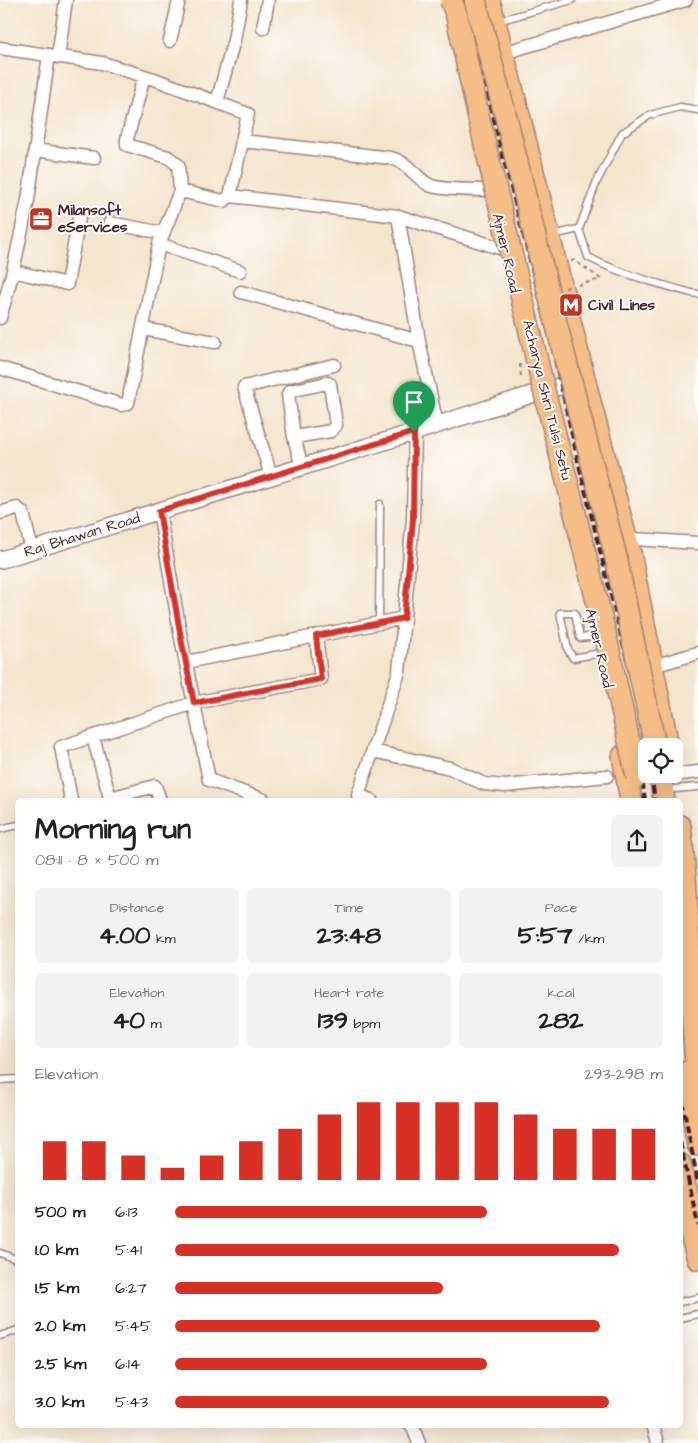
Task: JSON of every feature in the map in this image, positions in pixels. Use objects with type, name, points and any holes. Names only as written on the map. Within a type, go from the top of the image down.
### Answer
[{"type":"highway","name":"Ajmer Road","points":[[445,0],[506,250],[536,393],[599,644],[631,798]]},
{"type":"highway","name":"Acharya Shri Tulsi Setu","points":[[451,0],[457,17],[479,119],[543,386],[604,629],[637,777],[640,798]]},
{"type":"highway","name":"Acharya Shri Tulsi Setu","points":[[475,0],[615,553],[653,738]]},
{"type":"highway","points":[[488,0],[503,53],[584,380],[630,553],[666,738]]},
{"type":"highway","points":[[683,836],[687,849],[693,920],[685,942],[696,1047],[698,1089]]},
{"type":"highway","points":[[683,1023],[689,1093],[698,1145]]},
{"type":"highway","points":[[683,1183],[692,1239]]},
{"type":"highway","points":[[683,1205],[698,1260]]},
{"type":"street","points":[[0,318],[13,271],[28,200],[35,150],[66,0]]},
{"type":"street","points":[[170,41],[179,0]]},
{"type":"street","points":[[216,102],[234,40],[241,0]]},
{"type":"street","points":[[263,28],[268,0]]},
{"type":"street","points":[[503,53],[686,0]]},
{"type":"street","points":[[0,48],[102,63],[144,76],[248,114],[230,196],[224,201],[180,191]]},
{"type":"street","points":[[0,368],[122,405],[128,403],[161,239],[180,191],[178,164],[168,157],[127,145],[144,76]]},
{"type":"street","points":[[243,141],[391,158],[404,163],[416,176],[430,186],[491,190]]},
{"type":"street","points":[[35,150],[94,158]]},
{"type":"street","points":[[230,196],[398,216],[506,250]]},
{"type":"street","points":[[398,216],[419,341],[437,425]]},
{"type":"street","points":[[13,271],[67,284],[79,218]]},
{"type":"street","points":[[110,223],[161,239],[240,272]]},
{"type":"street","points":[[241,292],[419,341]]},
{"type":"street","points":[[143,329],[214,342]]},
{"type":"street","points":[[271,476],[244,386],[334,365]]},
{"type":"street","name":"Raj Bhawan Road","points":[[0,560],[536,393],[584,380]]},
{"type":"street","points":[[294,437],[334,428],[336,425],[330,384],[327,383],[290,391],[288,395],[294,437],[302,467]]},
{"type":"street","points":[[366,798],[358,795],[399,672],[413,519],[414,432]]},
{"type":"street","points":[[0,513],[18,508],[23,513],[32,550]]},
{"type":"street","points":[[159,511],[209,780],[258,798]]},
{"type":"street","points":[[626,541],[634,539],[698,543]]},
{"type":"street","points":[[186,662],[404,618]]},
{"type":"street","points":[[71,798],[61,747],[194,703],[321,679],[316,636]]},
{"type":"street","points":[[653,666],[698,653]]},
{"type":"street","points":[[93,737],[110,798],[155,786],[159,798]]},
{"type":"street","points":[[373,750],[450,768],[484,784],[505,786],[607,776]]},
{"type":"street","points":[[670,785],[698,772]]},
{"type":"street","points":[[413,1428],[419,1443]]},
{"type":"street","points":[[654,1428],[658,1443]]},
{"type":"lane","points":[[494,22],[568,1]]},
{"type":"lane","points":[[698,110],[680,107],[650,115],[622,133],[596,181],[579,229],[588,257],[614,269],[698,294]]},
{"type":"lane","points":[[549,236],[579,229]]},
{"type":"lane","points":[[379,623],[380,504]]},
{"type":"lane","points":[[560,612],[575,613],[580,638],[599,644],[573,658],[568,650],[560,612]]},
{"type":"lane","points":[[670,785],[698,787]]},
{"type":"lane","points":[[0,829],[15,825]]},
{"type":"lane","points":[[0,1080],[15,1079]]},
{"type":"lane","points":[[0,1253],[15,1259]]},
{"type":"lane","points":[[683,1301],[698,1298]]},
{"type":"lane","points":[[683,1317],[698,1314]]},
{"type":"lane","points":[[0,1336],[15,1331]]},
{"type":"path","points":[[556,266],[574,260],[601,280],[573,286]]},
{"type":"railway","points":[[456,0],[618,659],[638,748],[645,798]]},
{"type":"railway","points":[[464,0],[470,16],[500,145],[551,342],[578,461],[646,738]]},
{"type":"railway","points":[[652,783],[655,798]]},
{"type":"railway","points":[[683,1105],[698,1183]]},
{"type":"railway","points":[[683,1156],[698,1225]]},
{"type":"place","name":"Milansoft eServices","points":[[41,219]]},
{"type":"place","name":"Civil Lines","points":[[571,305]]},
{"type":"route","points":[[414,432],[413,519],[404,618],[316,636],[321,679],[194,703],[159,511],[414,432]]}]
